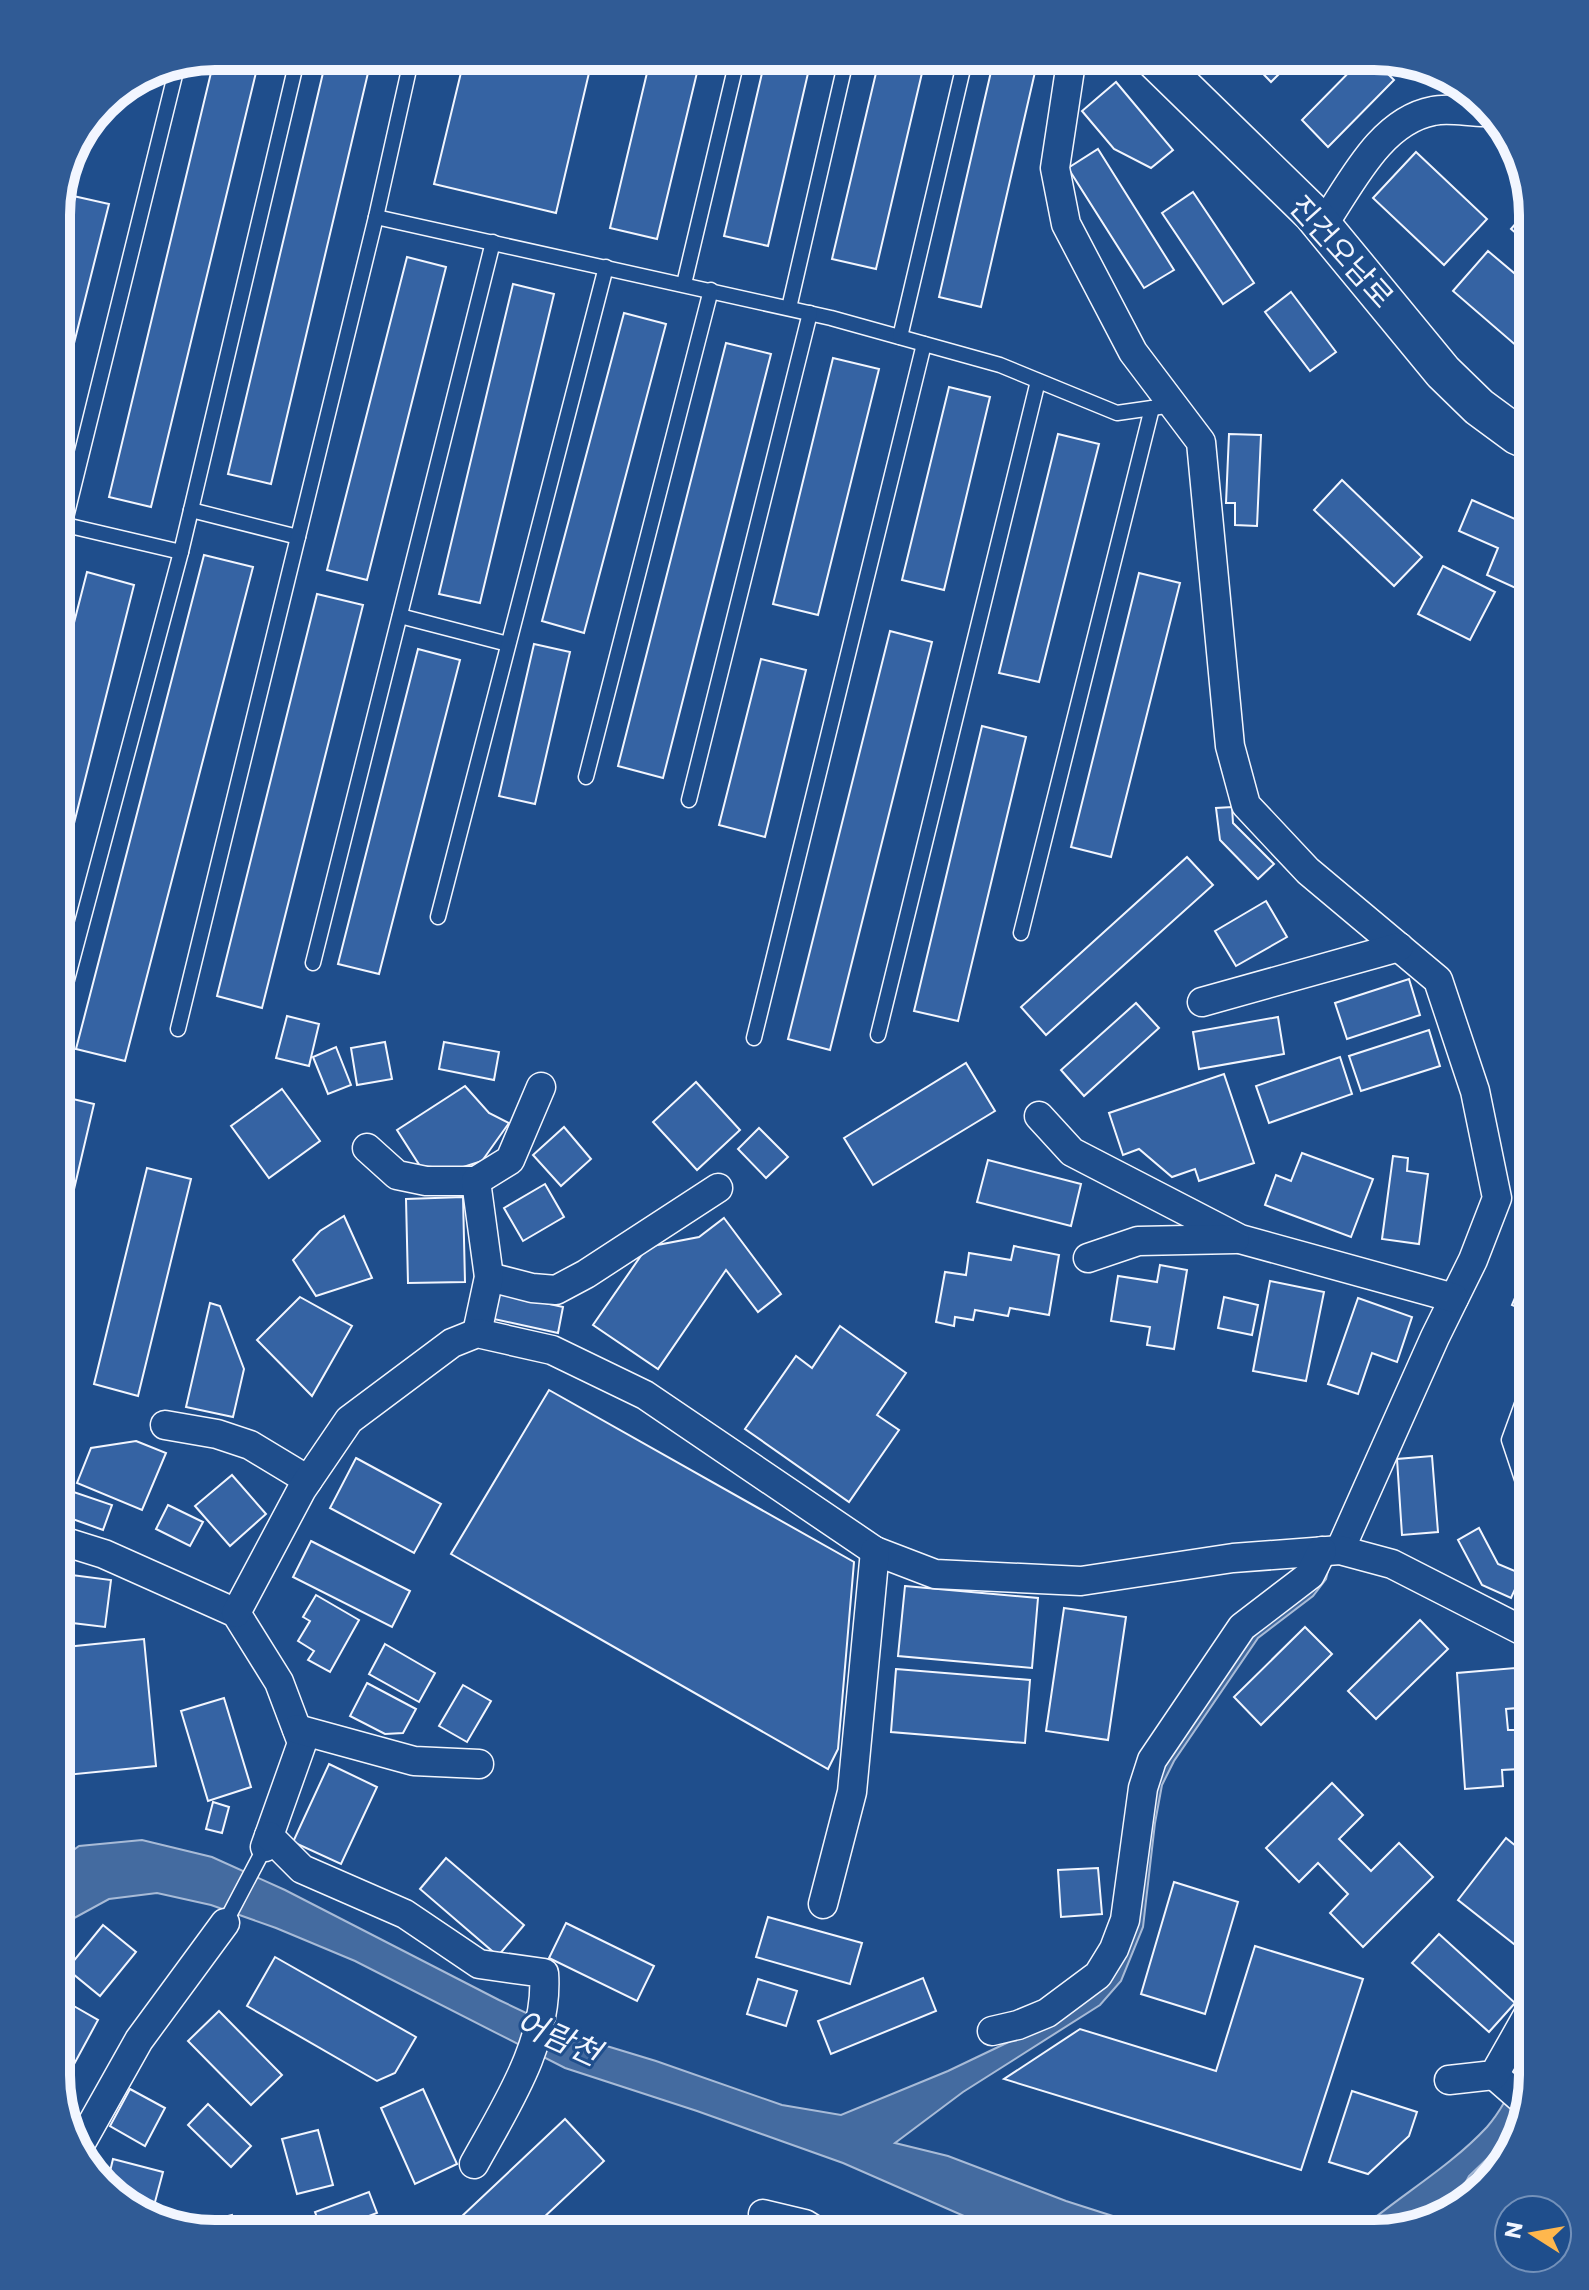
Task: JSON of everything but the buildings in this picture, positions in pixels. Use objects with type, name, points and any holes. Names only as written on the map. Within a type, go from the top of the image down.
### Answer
[{"type":"main road","name":"진건오남로","points":[[1165,70],[1323,225],[1443,372],[1479,407],[1519,436]]},
{"type":"street","points":[[992,2031],[1047,2013],[1098,1975],[1114,1949],[1125,1920],[1143,1788],[1152,1760],[1242,1627],[1310,1575],[1331,1550],[1454,1298],[1497,1198],[1475,1091],[1438,980],[1308,871],[1246,805],[1230,746],[1201,442],[1162,406],[1066,224],[1055,168],[1070,70]]},
{"type":"street","points":[[1323,225],[1369,156],[1403,121],[1435,110],[1476,112]]},
{"type":"street","points":[[1202,1002],[1399,947]]},
{"type":"street","points":[[367,1148],[397,1175],[426,1181],[477,1181],[510,1160],[541,1087]]},
{"type":"street","points":[[1039,1116],[1072,1152],[1240,1239],[1454,1298]]},
{"type":"street","points":[[477,1181],[489,1277],[477,1333]]},
{"type":"street","points":[[489,1277],[532,1288],[556,1290],[586,1274],[718,1188]]},
{"type":"street","points":[[1088,1258],[1138,1241],[1240,1239]]},
{"type":"street","points":[[236,1613],[308,1480],[349,1420],[452,1343],[477,1333],[552,1350],[645,1395],[875,1551],[935,1574],[1081,1581],[1233,1558],[1331,1550],[1392,1564],[1519,1629]]},
{"type":"street","points":[[165,1425],[217,1434],[250,1445],[308,1480]]},
{"type":"street","points":[[70,1543],[104,1554],[236,1613],[279,1682],[302,1743],[267,1842],[302,1869],[405,1914],[479,1964],[544,1973],[546,1995],[526,2068],[474,2164]]},
{"type":"street","points":[[823,1904],[852,1792],[875,1551]]},
{"type":"street","points":[[297,1729],[414,1761],[479,1764]]},
{"type":"street","points":[[84,2138],[139,2040],[225,1923]]},
{"type":"street","points":[[1494,2075],[1519,2031]]},
{"type":"street","points":[[1449,2080],[1494,2075],[1518,2096]]},
{"type":"street","points":[[763,2214],[788,2220]]},
{"type":"lane","points":[[70,968],[181,552],[295,70]]},
{"type":"lane","points":[[178,1029],[376,217],[409,70]]},
{"type":"lane","points":[[684,284],[735,70]]},
{"type":"lane","points":[[789,308],[844,70]]},
{"type":"lane","points":[[900,337],[963,70]]},
{"type":"lane","points":[[70,488],[175,76]]},
{"type":"lane","points":[[376,217],[810,313],[1000,365],[1117,413],[1162,406],[1021,933]]},
{"type":"lane","points":[[313,963],[493,242]]},
{"type":"lane","points":[[438,917],[606,267]]},
{"type":"lane","points":[[586,777],[711,290]]},
{"type":"lane","points":[[689,800],[810,313]]},
{"type":"lane","points":[[754,1038],[924,344]]},
{"type":"lane","points":[[878,1035],[1038,381]]},
{"type":"lane","points":[[191,510],[298,537]]},
{"type":"lane","points":[[70,525],[181,552]]},
{"type":"lane","points":[[400,616],[508,644]]},
{"type":"lane","points":[[1519,1412],[1509,1440],[1519,1470]]},
{"type":"lane","points":[[225,1923],[267,1842]]},
{"type":"water","name":"어람천","points":[[1330,1562],[1326,1579],[1313,1596],[1258,1638],[1174,1761],[1162,1785],[1143,1927],[1121,1981],[1100,2005],[963,2092],[895,2143],[948,2156],[1125,2220],[973,2220],[843,2163],[565,2068],[355,1961],[211,1905],[157,1893],[109,1899],[70,1920],[70,1853],[79,1846],[142,1840],[212,1857],[285,1890],[577,2037],[782,2105],[841,2115],[948,2071],[1017,2038],[1091,1996],[1158,1769],[1229,1652]]},
{"type":"water","points":[[1518,2077],[1514,2113],[1501,2145],[1469,2176],[1461,2190],[1447,2201],[1412,2215],[1372,2220],[1472,2142],[1494,2119]]}]
